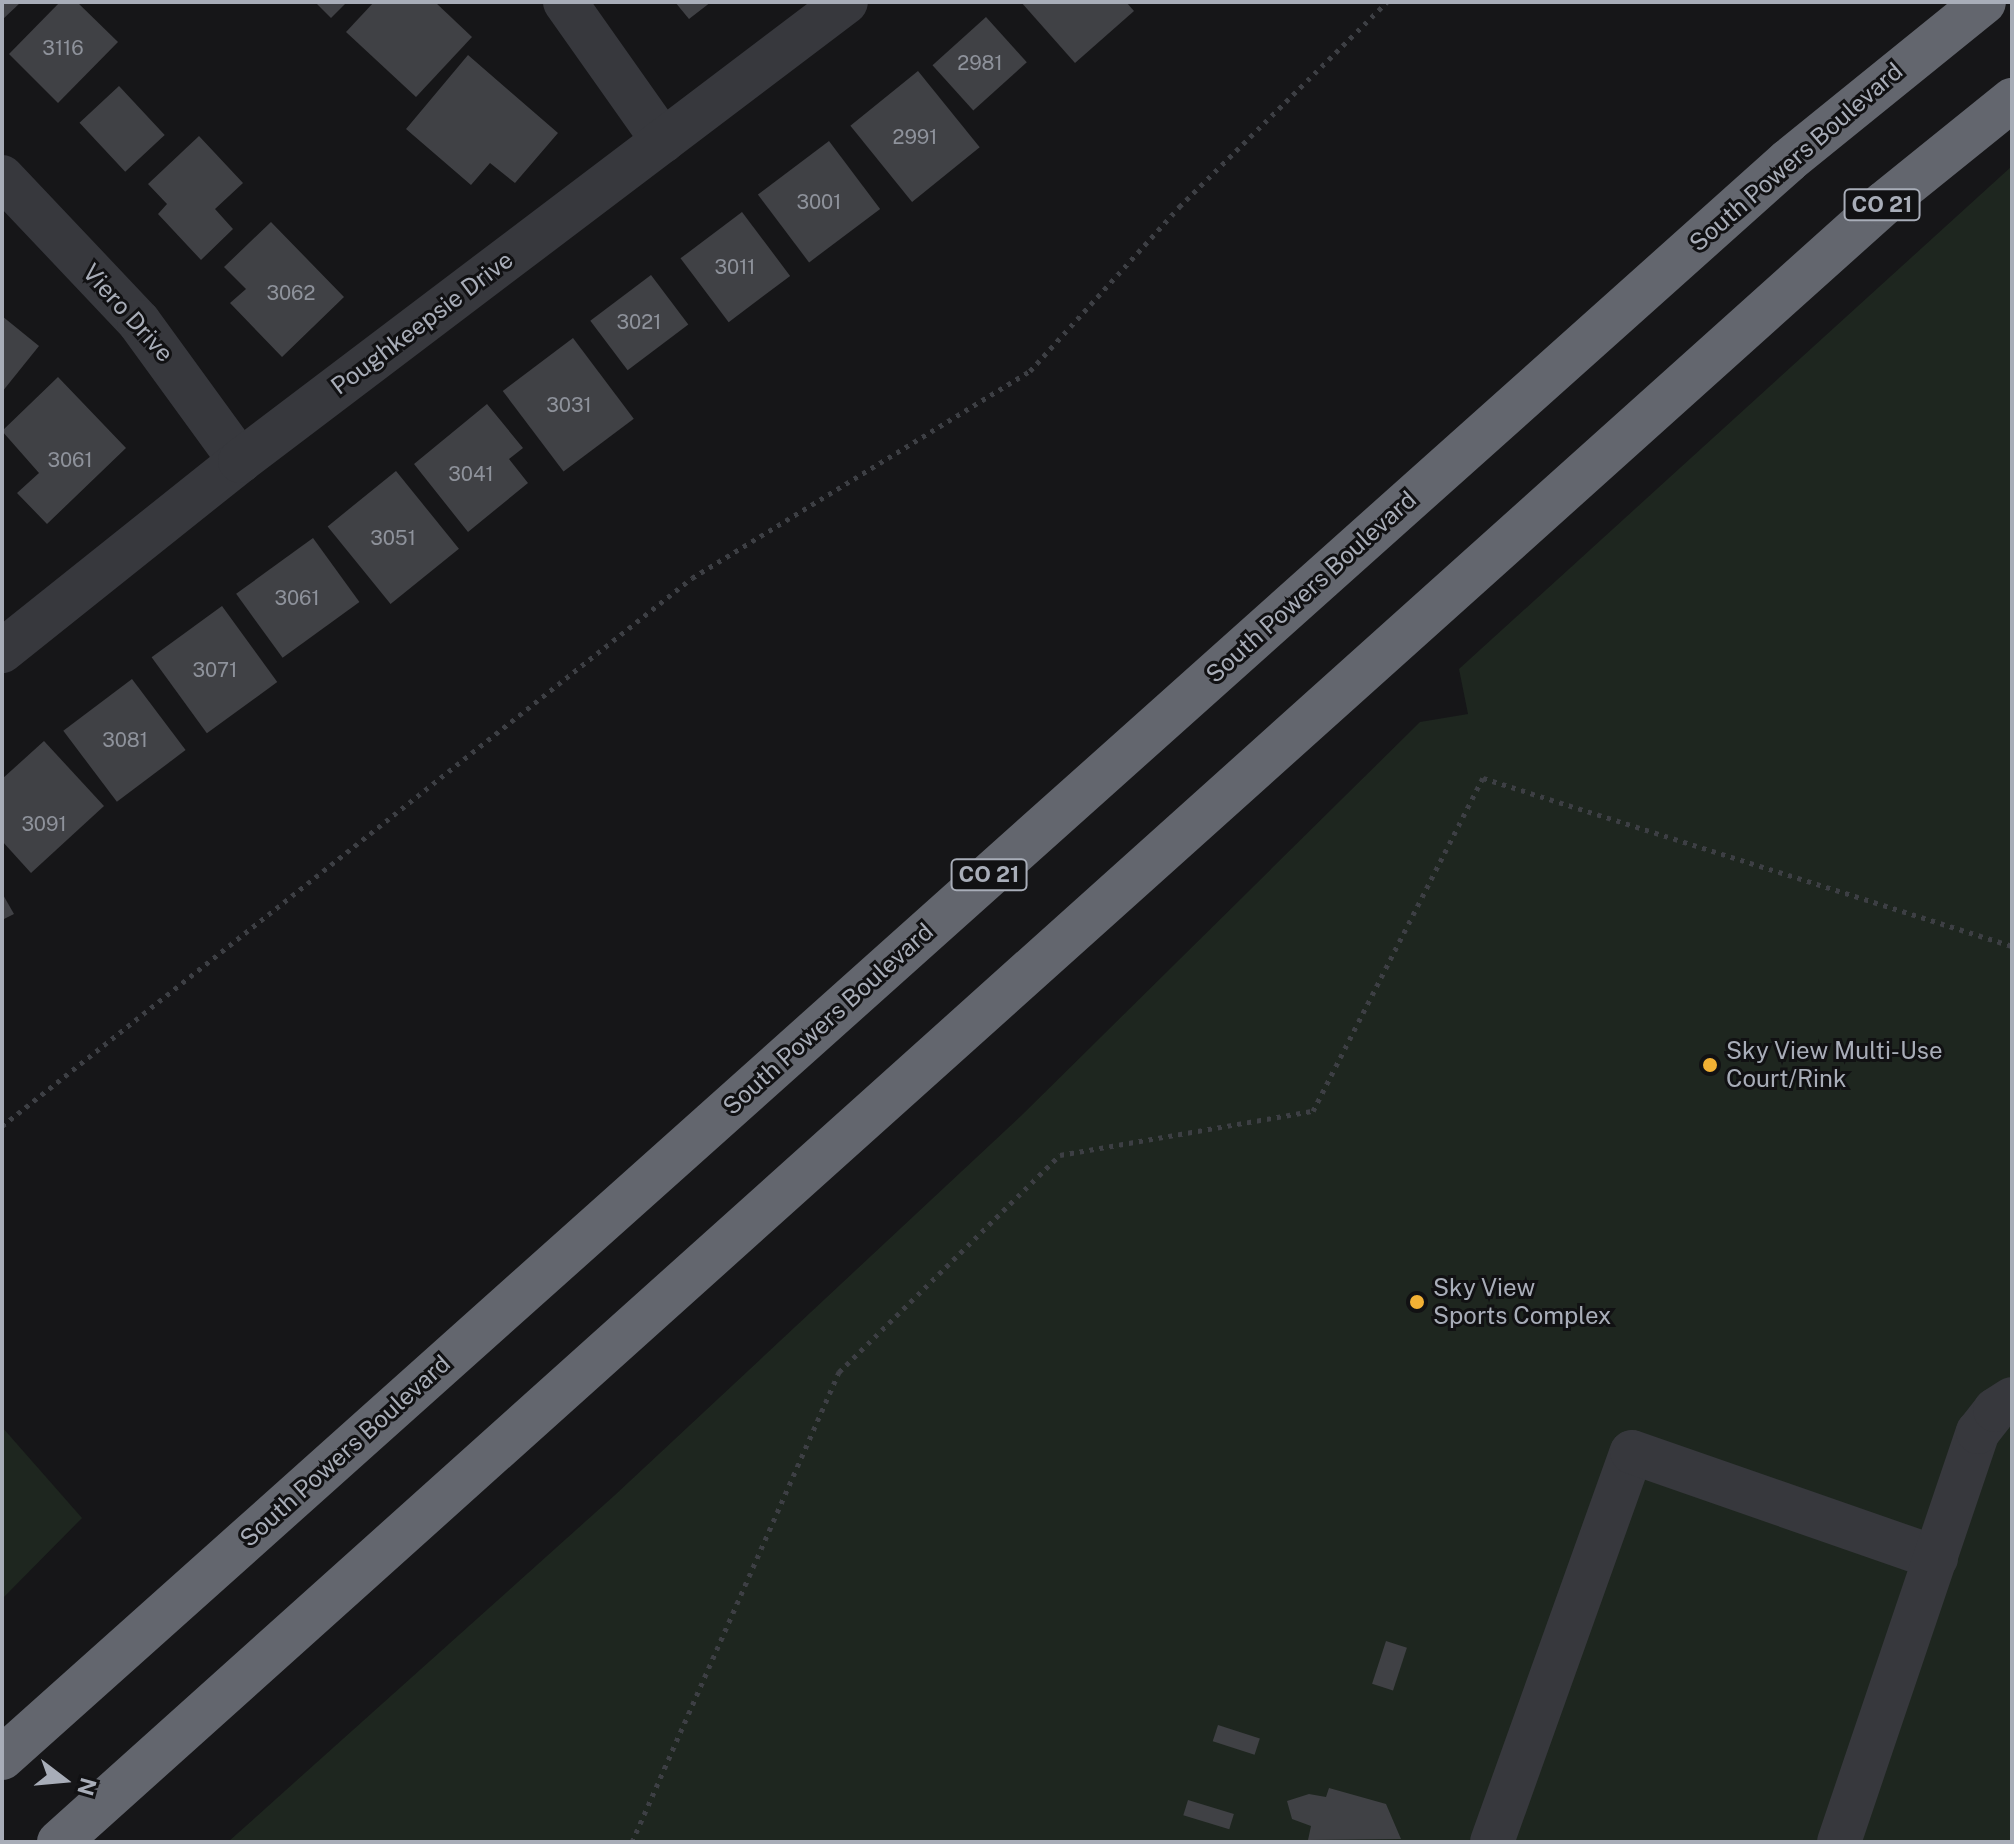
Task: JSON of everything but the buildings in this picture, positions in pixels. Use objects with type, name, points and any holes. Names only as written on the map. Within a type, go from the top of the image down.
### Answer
[{"type":"highway","name":"South Powers Boulevard","points":[[2,1758],[1776,172],[1984,2]]},
{"type":"highway","name":"CO 21","points":[[59,1842],[1883,204],[2012,100]]},
{"type":"street","points":[[565,2],[663,141]]},
{"type":"street","name":"Poughkeepsie Drive","points":[[2,651],[240,461],[846,2]]},
{"type":"street","name":"Viero Drive","points":[[2,177],[139,322],[240,461]]},
{"type":"street","points":[[1839,1842],[1978,1432],[1995,1410],[2012,1399]]},
{"type":"street","points":[[1492,1842],[1632,1452],[1936,1558]]},
{"type":"path","points":[[2,1126],[692,578],[1030,371],[1179,207],[1387,2]]},
{"type":"path","points":[[632,1842],[839,1372],[1060,1155],[1313,1111],[1483,778],[2012,946]]},
{"type":"shaded area","name":"Sky View Sports Complex","points":[[2012,166],[2012,1842],[228,1842],[615,1495],[1022,1115],[1420,722],[1468,714],[1459,669]]},
{"type":"shaded area","points":[[2,1427],[82,1518],[2,1599]]},
{"type":"place","name":"Sky View Multi-Use Court/Rink","points":[[1710,1065]]},
{"type":"place","name":"Sky View Sports Complex","points":[[1417,1302]]}]
